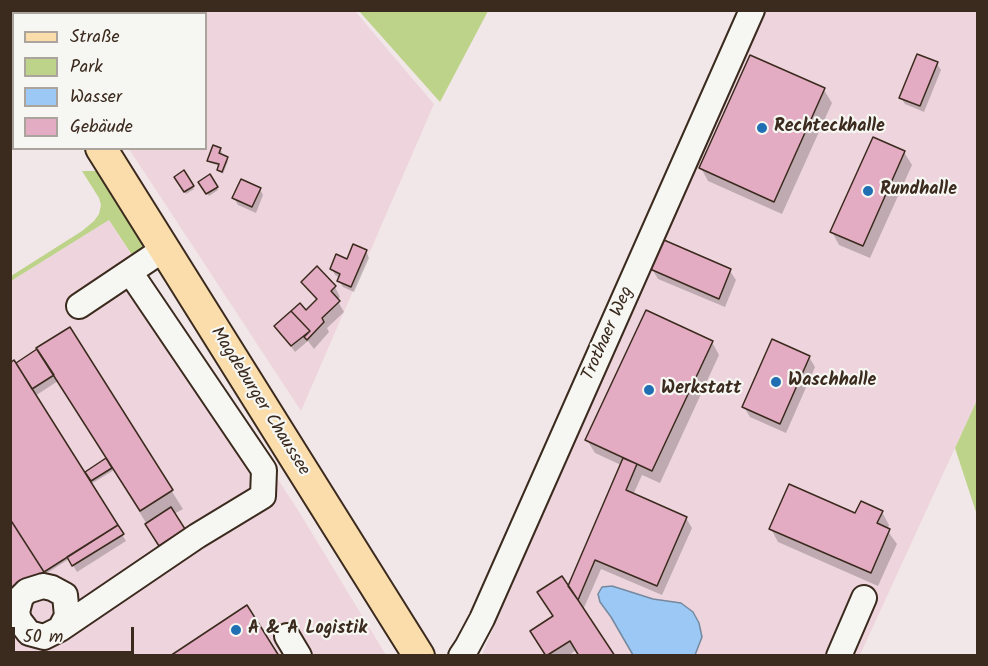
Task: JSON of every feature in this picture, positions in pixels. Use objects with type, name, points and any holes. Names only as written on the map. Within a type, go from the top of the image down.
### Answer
[{"type":"main road","name":"Magdeburger Chaussee","points":[[102,150],[419,656]]},
{"type":"street","name":"Trothaer Weg","points":[[460,656],[482,620],[752,10]]},
{"type":"street","points":[[79,306],[164,249]]},
{"type":"street","points":[[60,629],[68,616],[65,595],[43,586],[27,591],[21,597],[14,611],[23,627],[36,636],[44,637],[60,629],[197,536],[263,496],[264,470],[130,272]]},
{"type":"street","points":[[839,656],[864,598]]},
{"type":"shaded area","points":[[355,11],[434,104],[301,411],[130,150],[207,150],[207,12],[184,12]]},
{"type":"shaded area","points":[[763,11],[977,11],[977,400],[860,655],[485,656],[483,652]]},
{"type":"shaded area","points":[[109,220],[298,510],[386,655],[11,656],[11,281]]},
{"type":"green space","points":[[184,10],[184,12],[38,11]]},
{"type":"green space","points":[[359,11],[488,11],[440,102]]},
{"type":"green space","points":[[82,171],[100,171],[144,242],[136,261],[109,220],[11,281],[11,276],[82,231],[99,214],[101,205],[99,198]]},
{"type":"green space","points":[[978,400],[977,515],[955,448]]},
{"type":"water","points":[[612,586],[653,599],[681,603],[693,612],[699,623],[702,637],[695,655],[633,655],[600,602],[598,594],[602,587]]},
{"type":"building","points":[[917,54],[938,62],[920,106],[899,98]]},
{"type":"building","name":"Rechteckhalle","points":[[750,55],[825,88],[774,202],[699,168]]},
{"type":"building","name":"Rundhalle","points":[[873,137],[905,151],[863,246],[830,232]]},
{"type":"building","points":[[213,145],[221,148],[219,153],[228,157],[222,172],[217,170],[219,164],[207,161]]},
{"type":"building","points":[[184,170],[194,186],[184,192],[174,177]]},
{"type":"building","points":[[210,174],[218,187],[206,194],[198,182]]},
{"type":"building","points":[[241,179],[261,188],[252,207],[232,198]]},
{"type":"building","points":[[664,240],[731,269],[719,299],[650,269]]},
{"type":"building","points":[[353,244],[367,250],[351,287],[337,281],[340,274],[330,269],[336,254],[347,259]]},
{"type":"building","points":[[317,266],[336,286],[331,291],[340,301],[322,318],[324,322],[307,340],[304,337],[310,331],[291,311],[300,303],[306,310],[317,299],[301,282]]},
{"type":"building","name":"Werkstatt","points":[[646,310],[713,341],[652,471],[585,440]]},
{"type":"building","points":[[291,311],[310,331],[291,346],[274,326]]},
{"type":"building","points":[[70,327],[173,490],[140,511],[36,348]]},
{"type":"building","name":"Waschhalle","points":[[772,339],[810,356],[780,424],[742,407]]},
{"type":"building","points":[[37,349],[54,375],[32,389],[16,363]]},
{"type":"building","points":[[14,360],[118,525],[44,572],[10,519],[10,363]]},
{"type":"building","points":[[106,458],[112,468],[91,481],[85,472]]},
{"type":"building","points":[[623,458],[637,464],[626,490],[687,517],[657,586],[595,560],[578,600],[568,586]]},
{"type":"building","points":[[789,484],[855,513],[861,501],[883,511],[877,523],[890,529],[871,573],[769,529]]},
{"type":"building","points":[[171,507],[185,529],[159,546],[145,524]]},
{"type":"building","points":[[10,519],[44,572],[10,593]]},
{"type":"building","points":[[118,525],[124,534],[72,566],[67,557]]},
{"type":"building","points":[[562,576],[615,656],[579,656],[570,641],[546,656],[530,631],[553,616],[537,592]]},
{"type":"building","name":"A & A Logistik","points":[[247,605],[279,656],[170,656]]},
{"type":"place","name":"Rechteckhalle","points":[[762,128]]},
{"type":"place","name":"Rundhalle","points":[[868,191]]},
{"type":"place","name":"Waschhalle","points":[[776,382]]},
{"type":"place","name":"Werkstatt","points":[[649,390]]},
{"type":"place","name":"A & A Logistik","points":[[236,630]]}]
